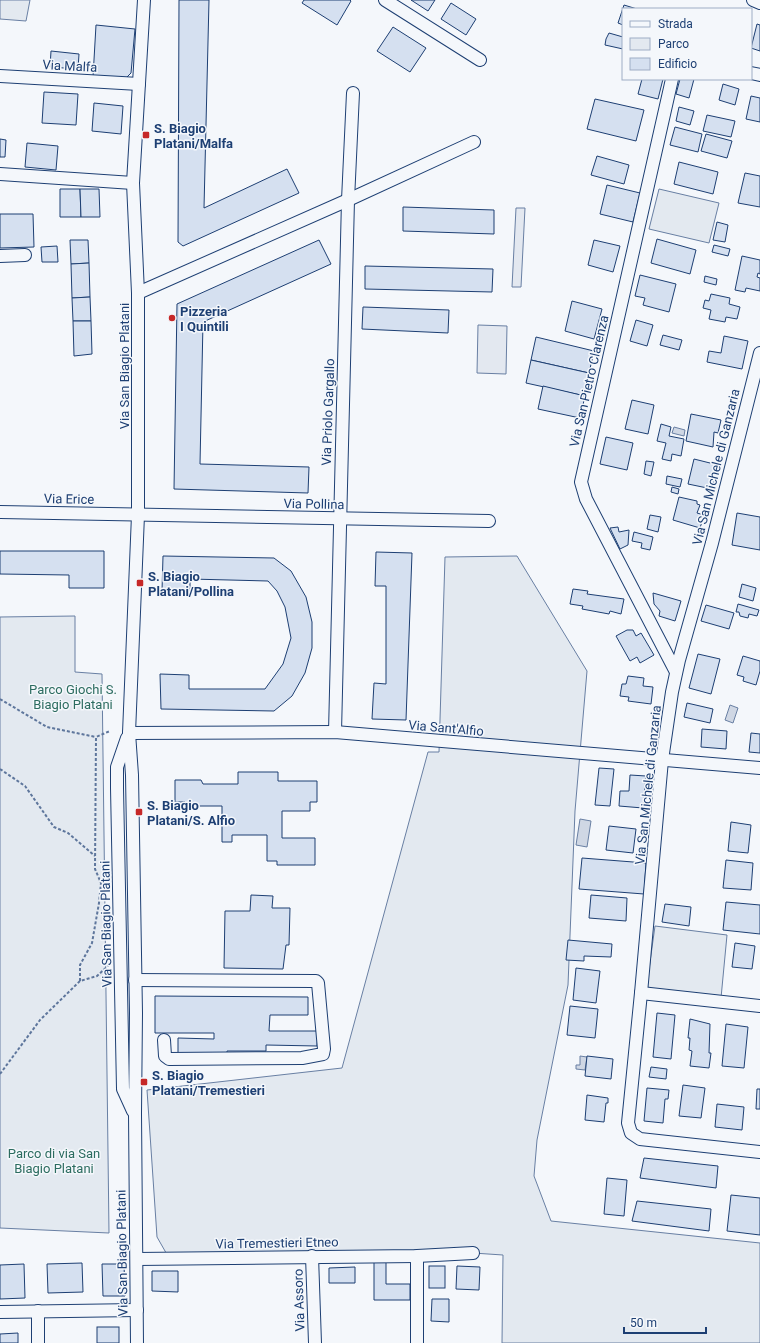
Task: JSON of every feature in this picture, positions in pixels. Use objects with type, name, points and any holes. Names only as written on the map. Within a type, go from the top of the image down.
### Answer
[{"type":"street","name":"Via San Biagio Platani","points":[[137,1343],[135,980],[132,775],[129,733],[138,515],[138,293],[133,183],[144,0]]},
{"type":"street","points":[[386,0],[480,60]]},
{"type":"street","points":[[753,0],[760,3]]},
{"type":"street","name":"Via Malfa","points":[[0,76],[139,84]]},
{"type":"street","name":"Via San Pietro Clarenza","points":[[672,80],[581,482],[586,499],[676,672]]},
{"type":"street","name":"Via Priolo Gargallo","points":[[335,732],[339,518],[348,200],[353,94]]},
{"type":"street","points":[[138,293],[348,200],[474,142]]},
{"type":"street","points":[[0,174],[133,183]]},
{"type":"street","points":[[0,256],[25,255]]},
{"type":"street","name":"Via San Michele di Ganzaria","points":[[760,353],[712,543],[676,672],[662,760],[642,994],[628,1123],[631,1133],[640,1139],[760,1152]]},
{"type":"street","name":"Via Erice","points":[[0,512],[138,515]]},
{"type":"street","name":"Via Pollina","points":[[138,515],[489,521]]},
{"type":"street","name":"Via Sant'Alfio","points":[[129,733],[335,732],[760,768]]},
{"type":"street","name":"Via San Biagio Platani","points":[[129,733],[116,767],[123,1089],[135,1114]]},
{"type":"street","points":[[117,777],[132,775]]},
{"type":"street","points":[[135,980],[316,981],[318,983],[324,1049],[323,1054],[302,1058],[169,1059],[165,1056],[164,1040]]},
{"type":"street","points":[[642,994],[760,1006]]},
{"type":"street","name":"Via Tremestieri Etneo","points":[[137,1259],[417,1256],[473,1253]]},
{"type":"street","name":"Via Assoro","points":[[312,1256],[315,1343]]},
{"type":"street","points":[[417,1256],[417,1343]]},
{"type":"street","points":[[0,1312],[137,1310]]},
{"type":"street","points":[[38,1311],[38,1343]]},
{"type":"path","points":[[0,699],[47,727],[96,737],[110,730]]},
{"type":"path","points":[[80,981],[80,965],[92,943],[101,883],[95,869],[96,737]]},
{"type":"path","points":[[0,769],[25,786],[54,827],[68,832],[95,856]]},
{"type":"path","points":[[0,1074],[40,1020],[80,981],[97,976],[120,953]]},
{"type":"green space","points":[[0,0],[30,0],[26,21],[0,19]]},
{"type":"green space","points":[[659,189],[719,203],[709,243],[649,229]]},
{"type":"green space","points":[[517,556],[587,671],[575,811],[568,985],[537,1140],[534,1176],[551,1221],[760,1243],[760,1343],[502,1343],[503,1255],[473,1253],[169,1258],[157,1237],[147,1090],[342,1068],[428,752],[439,752],[445,557]]},
{"type":"green space","name":"Parco di via San Biagio Platani","points":[[75,616],[75,672],[102,674],[109,1233],[0,1228],[0,617]]},
{"type":"green space","points":[[655,926],[727,935],[721,998],[646,991]]},
{"type":"shaded area","points":[[516,208],[525,208],[521,287],[512,287]]},
{"type":"shaded area","points":[[478,325],[507,326],[506,374],[477,373]]},
{"type":"shaded area","points":[[674,427],[685,430],[684,436],[672,433]]},
{"type":"shaded area","points":[[730,705],[738,708],[733,723],[725,720]]},
{"type":"shaded area","points":[[580,819],[591,821],[587,847],[576,845]]},
{"type":"shaded area","points":[[580,1056],[587,1057],[585,1070],[576,1069],[576,1065],[580,1065]]},
{"type":"building","points":[[179,0],[209,0],[204,208],[287,169],[299,193],[183,246],[178,242]]},
{"type":"building","points":[[304,0],[351,1],[337,25],[302,3]]},
{"type":"building","points":[[411,0],[435,0],[428,11]]},
{"type":"building","points":[[451,3],[476,19],[466,35],[441,19]]},
{"type":"building","points":[[624,5],[634,8],[623,8]]},
{"type":"building","points":[[622,11],[622,25],[618,23]]},
{"type":"building","points":[[757,24],[760,25],[760,51],[752,48]]},
{"type":"building","points":[[96,25],[135,29],[131,73],[125,79],[93,77]]},
{"type":"building","points":[[393,27],[426,48],[410,72],[377,51]]},
{"type":"building","points":[[609,33],[622,37],[622,49],[605,45]]},
{"type":"building","points":[[51,51],[79,54],[78,69],[50,67]]},
{"type":"building","points":[[642,80],[663,80],[658,99],[638,94]]},
{"type":"building","points":[[680,80],[694,80],[689,98],[676,94]]},
{"type":"building","points":[[723,84],[739,89],[735,105],[719,100]]},
{"type":"building","points":[[44,92],[78,94],[76,125],[42,123]]},
{"type":"building","points":[[751,96],[760,98],[760,122],[746,119]]},
{"type":"building","points":[[595,99],[644,110],[636,141],[587,129]]},
{"type":"building","points":[[94,103],[123,106],[121,134],[92,131]]},
{"type":"building","points":[[679,107],[694,111],[690,125],[676,121]]},
{"type":"building","points":[[707,115],[735,121],[731,137],[703,131]]},
{"type":"building","points":[[675,127],[702,134],[698,152],[670,145]]},
{"type":"building","points":[[706,134],[732,141],[727,158],[701,151]]},
{"type":"building","points":[[0,139],[6,140],[5,157],[0,157]]},
{"type":"building","points":[[27,143],[58,146],[56,170],[25,167]]},
{"type":"building","points":[[597,156],[629,165],[624,184],[591,175]]},
{"type":"building","points":[[679,162],[718,172],[713,194],[674,184]]},
{"type":"building","points":[[745,173],[760,176],[760,207],[738,203]]},
{"type":"building","points":[[607,185],[640,193],[633,222],[600,214]]},
{"type":"building","points":[[60,189],[80,189],[81,217],[60,217]]},
{"type":"building","points":[[80,189],[99,189],[100,217],[81,217]]},
{"type":"building","points":[[403,207],[494,210],[494,234],[403,231]]},
{"type":"building","points":[[0,214],[33,214],[34,247],[0,248]]},
{"type":"building","points":[[717,222],[728,225],[725,242],[713,240]]},
{"type":"building","points":[[657,239],[696,250],[690,274],[651,263]]},
{"type":"building","points":[[70,240],[88,240],[89,263],[71,264]]},
{"type":"building","points":[[319,240],[331,264],[203,322],[200,464],[309,467],[308,493],[174,489],[177,304]]},
{"type":"building","points":[[594,240],[620,246],[613,272],[588,265]]},
{"type":"building","points":[[714,245],[730,249],[728,256],[712,252]]},
{"type":"building","points":[[57,246],[58,262],[42,262],[41,247]]},
{"type":"building","points":[[742,256],[760,260],[760,274],[758,273],[757,277],[760,278],[760,291],[746,288],[745,292],[735,290]]},
{"type":"building","points":[[89,263],[90,297],[72,298],[71,264]]},
{"type":"building","points":[[365,266],[493,269],[492,292],[365,289]]},
{"type":"building","points":[[640,275],[676,284],[669,312],[643,305],[645,298],[635,296]]},
{"type":"building","points":[[705,276],[717,279],[716,285],[704,282]]},
{"type":"building","points":[[711,294],[730,298],[729,304],[740,307],[737,319],[726,317],[725,322],[709,319],[711,310],[703,308],[705,300],[709,301]]},
{"type":"building","points":[[90,297],[91,321],[73,321],[72,298]]},
{"type":"building","points":[[572,301],[602,309],[594,339],[565,331]]},
{"type":"building","points":[[363,307],[449,310],[448,333],[362,329]]},
{"type":"building","points":[[636,320],[653,325],[647,346],[630,341]]},
{"type":"building","points":[[73,321],[91,321],[92,354],[74,356]]},
{"type":"building","points":[[663,335],[682,340],[679,350],[660,345]]},
{"type":"building","points":[[724,336],[748,341],[742,369],[707,362],[709,351],[721,353]]},
{"type":"building","points":[[536,337],[594,351],[589,373],[531,360]]},
{"type":"building","points":[[531,360],[589,373],[585,396],[526,383]]},
{"type":"building","points":[[543,386],[585,396],[580,418],[538,409]]},
{"type":"building","points":[[632,400],[654,405],[648,434],[625,429]]},
{"type":"building","points":[[691,414],[721,420],[718,433],[714,432],[713,447],[686,441]]},
{"type":"building","points":[[661,424],[671,427],[669,436],[684,439],[681,456],[672,454],[671,461],[662,459],[666,443],[657,441]]},
{"type":"building","points":[[606,437],[633,443],[627,470],[600,464]]},
{"type":"building","points":[[694,459],[718,465],[712,489],[688,484]]},
{"type":"building","points":[[646,461],[654,462],[651,476],[644,474]]},
{"type":"building","points":[[667,476],[682,479],[680,487],[666,484]]},
{"type":"building","points":[[672,487],[679,489],[678,494],[671,492]]},
{"type":"building","points":[[679,497],[697,501],[697,504],[700,505],[697,513],[704,515],[700,528],[673,520]]},
{"type":"building","points":[[737,513],[760,517],[760,550],[732,545]]},
{"type":"building","points":[[650,515],[661,517],[658,532],[647,529]]},
{"type":"building","points":[[618,527],[619,532],[629,530],[628,545],[620,549],[610,528]]},
{"type":"building","points":[[634,532],[653,537],[650,550],[641,548],[642,543],[632,541]]},
{"type":"building","points":[[0,551],[104,551],[104,588],[69,588],[69,575],[0,574]]},
{"type":"building","points":[[376,552],[412,553],[406,720],[372,719],[374,683],[386,684],[386,586],[375,586]]},
{"type":"building","points":[[163,556],[274,558],[291,571],[306,597],[312,622],[312,648],[305,673],[292,696],[274,711],[161,709],[160,674],[189,675],[189,689],[265,689],[283,664],[291,638],[285,607],[277,591],[268,581],[190,579],[190,591],[162,591]]},
{"type":"building","points":[[742,584],[756,588],[753,601],[739,597]]},
{"type":"building","points":[[573,589],[588,591],[587,594],[624,599],[621,614],[610,611],[609,614],[582,609],[583,606],[570,604]]},
{"type":"building","points":[[653,593],[681,601],[675,621],[659,616],[660,611],[654,604]]},
{"type":"building","points":[[738,604],[759,610],[757,616],[749,614],[748,618],[740,616],[739,612],[736,612]]},
{"type":"building","points":[[706,605],[734,613],[729,629],[701,621]]},
{"type":"building","points":[[627,630],[633,630],[636,636],[641,633],[654,655],[640,663],[637,657],[630,661],[616,636]]},
{"type":"building","points":[[698,654],[720,659],[711,694],[689,688]]},
{"type":"building","points":[[743,656],[760,661],[760,671],[756,685],[743,681],[744,677],[737,675]]},
{"type":"building","points":[[628,676],[644,678],[643,686],[653,687],[651,704],[628,701],[629,697],[620,696],[622,684],[626,684]]},
{"type":"building","points":[[687,703],[713,709],[710,723],[684,717]]},
{"type":"building","points":[[702,729],[727,731],[726,749],[701,747]]},
{"type":"building","points":[[751,733],[760,734],[760,753],[749,752]]},
{"type":"building","points":[[599,768],[614,769],[610,806],[595,805]]},
{"type":"building","points":[[238,772],[278,772],[278,781],[317,781],[317,802],[310,802],[310,811],[282,811],[282,838],[315,838],[315,865],[277,865],[277,861],[267,861],[267,835],[232,835],[232,842],[222,842],[222,806],[185,806],[185,802],[175,802],[175,780],[201,780],[203,784],[238,784]]},
{"type":"building","points":[[630,775],[646,776],[643,808],[619,806],[620,791],[629,791]]},
{"type":"building","points":[[731,822],[751,825],[748,853],[728,851]]},
{"type":"building","points":[[609,826],[636,829],[633,853],[606,850]]},
{"type":"building","points":[[582,858],[646,863],[644,894],[579,889]]},
{"type":"building","points":[[726,860],[753,863],[751,890],[723,888]]},
{"type":"building","points":[[251,895],[273,896],[272,908],[290,908],[289,945],[286,945],[283,969],[224,968],[225,911],[250,911]]},
{"type":"building","points":[[591,895],[627,898],[626,921],[589,918]]},
{"type":"building","points":[[726,902],[760,905],[760,934],[723,930]]},
{"type":"building","points":[[665,904],[691,907],[689,926],[662,922]]},
{"type":"building","points":[[568,940],[612,944],[611,957],[584,956],[584,961],[566,960]]},
{"type":"building","points":[[735,943],[755,946],[752,969],[732,967]]},
{"type":"building","points":[[576,968],[600,971],[596,1003],[573,1000]]},
{"type":"building","points":[[155,996],[308,997],[308,1015],[270,1015],[269,1031],[318,1031],[317,1046],[266,1045],[266,1051],[227,1051],[227,1056],[178,1056],[178,1038],[214,1039],[214,1033],[155,1033]]},
{"type":"building","points":[[570,1006],[598,1009],[595,1038],[567,1035]]},
{"type":"building","points":[[657,1013],[675,1015],[671,1059],[653,1057]]},
{"type":"building","points":[[690,1019],[710,1024],[709,1053],[711,1053],[709,1068],[690,1066],[692,1051],[689,1050],[690,1038],[688,1038]]},
{"type":"building","points":[[726,1024],[748,1027],[744,1068],[722,1066]]},
{"type":"building","points":[[587,1056],[613,1059],[611,1079],[585,1076]]},
{"type":"building","points":[[651,1067],[667,1069],[666,1079],[649,1077]]},
{"type":"building","points":[[683,1085],[705,1088],[701,1118],[679,1116]]},
{"type":"building","points":[[647,1088],[669,1090],[668,1099],[665,1099],[663,1123],[644,1121]]},
{"type":"building","points":[[757,1089],[760,1089],[760,1109],[756,1109]]},
{"type":"building","points":[[587,1095],[608,1098],[604,1122],[585,1120]]},
{"type":"building","points":[[717,1104],[744,1107],[742,1130],[715,1127]]},
{"type":"building","points":[[644,1158],[718,1166],[716,1188],[640,1178]]},
{"type":"building","points":[[607,1178],[627,1180],[624,1216],[604,1214]]},
{"type":"building","points":[[731,1195],[760,1198],[760,1235],[727,1231]]},
{"type":"building","points":[[637,1201],[711,1209],[709,1231],[632,1221]]},
{"type":"building","points":[[374,1260],[386,1260],[386,1284],[410,1284],[410,1300],[374,1300]]},
{"type":"building","points":[[82,1263],[83,1292],[48,1293],[47,1264]]},
{"type":"building","points":[[24,1264],[25,1298],[0,1299],[0,1265]]},
{"type":"building","points":[[102,1264],[124,1264],[125,1296],[103,1296]]},
{"type":"building","points":[[429,1266],[445,1266],[445,1288],[429,1288]]},
{"type":"building","points":[[457,1266],[480,1267],[479,1290],[456,1289]]},
{"type":"building","points":[[355,1267],[355,1283],[329,1283],[329,1268]]},
{"type":"building","points":[[152,1271],[178,1271],[178,1292],[152,1291]]},
{"type":"building","points":[[432,1299],[449,1299],[449,1322],[431,1321]]},
{"type":"building","points":[[97,1327],[119,1327],[119,1343],[97,1343]]},
{"type":"building","points":[[18,1333],[18,1343],[0,1343],[0,1334]]},
{"type":"place","name":"S. Biagio Platani/Malfa","points":[[146,135]]},
{"type":"place","name":"Pizzeria I Quintili","points":[[172,318]]},
{"type":"place","name":"S. Biagio Platani/Pollina","points":[[140,583]]},
{"type":"place","name":"S. Biagio Platani/S. Alfio","points":[[139,812]]},
{"type":"place","name":"S. Biagio Platani/Tremestieri","points":[[144,1082]]},
{"type":"park label","name":"Parco Giochi S. Biagio Platani","points":[[73,696]]}]
